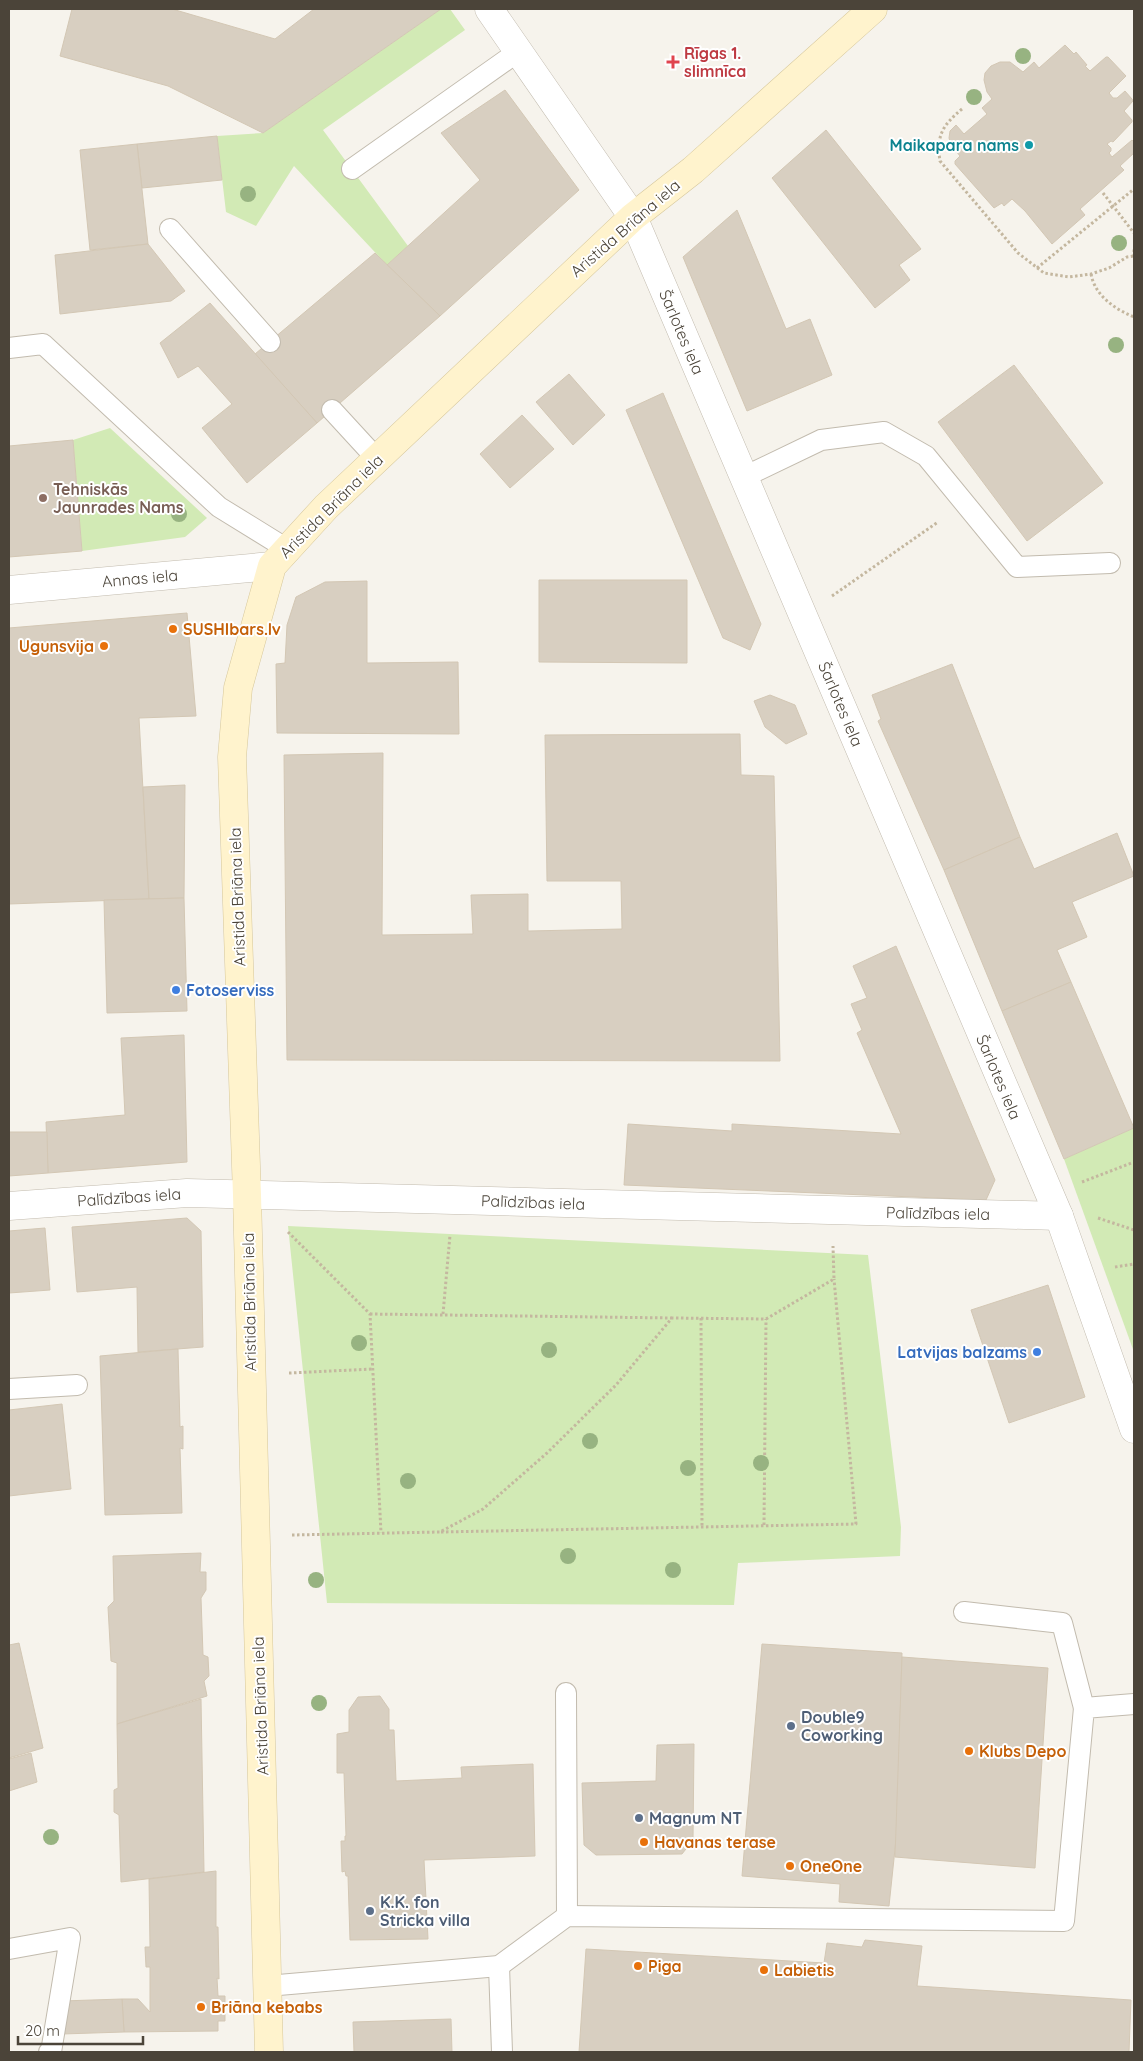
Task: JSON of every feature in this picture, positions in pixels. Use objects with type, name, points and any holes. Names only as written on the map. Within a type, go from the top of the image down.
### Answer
[{"type":"street","name":"Šarlotes iela","points":[[489,9],[633,217],[1059,1216],[1134,1429]]},
{"type":"street","name":"Aristida Briāna iela","points":[[269,2052],[247,1194],[232,757],[238,688],[279,558],[326,507],[633,217],[693,170],[873,9]]},
{"type":"street","name":"Annas iela","points":[[9,590],[279,558]]},
{"type":"street","name":"Palīdzības iela","points":[[9,1206],[187,1193],[1059,1216]]},
{"type":"lane","points":[[352,169],[519,51]]},
{"type":"lane","points":[[170,229],[270,342]]},
{"type":"lane","points":[[9,348],[43,344],[219,507],[279,558]]},
{"type":"lane","points":[[332,410],[377,459]]},
{"type":"lane","points":[[744,477],[820,440],[884,432],[926,456],[966,502],[1017,567],[1110,563]]},
{"type":"lane","points":[[9,1390],[77,1385]]},
{"type":"lane","points":[[267,1986],[499,1966],[567,1916],[1064,1921],[1084,1708],[1062,1623],[964,1612]]},
{"type":"lane","points":[[566,1693],[567,1916]]},
{"type":"lane","points":[[1084,1708],[1134,1704]]},
{"type":"lane","points":[[9,1949],[70,1938],[51,2052],[49,2052]]},
{"type":"lane","points":[[499,1966],[502,2052]]},
{"type":"path","points":[[962,109],[942,129],[938,147],[940,161],[1018,253],[1044,273],[1069,277],[1091,274],[1109,268],[1127,257],[1134,257],[1134,247]]},
{"type":"path","points":[[1037,268],[1134,189]]},
{"type":"path","points":[[1103,193],[1134,232]]},
{"type":"path","points":[[1091,274],[1093,283],[1104,298],[1120,310],[1134,317]]},
{"type":"path","points":[[829,598],[966,502]]},
{"type":"path","points":[[1076,1185],[1134,1162]]},
{"type":"path","points":[[443,1314],[453,1200]]},
{"type":"path","points":[[292,1535],[856,1524],[834,1280],[832,1210]]},
{"type":"path","points":[[284,1228],[370,1314],[381,1533]]},
{"type":"path","points":[[370,1314],[766,1319],[834,1280]]},
{"type":"path","points":[[440,1532],[483,1509],[547,1454],[616,1385],[672,1318]]},
{"type":"path","points":[[701,1318],[702,1526]]},
{"type":"path","points":[[764,1525],[766,1319]]},
{"type":"path","points":[[289,1372],[373,1369]]},
{"type":"green space","points":[[441,9],[450,9],[465,30],[323,130],[408,246],[387,265],[294,166],[256,226],[226,212],[217,136],[263,133]]},
{"type":"green space","points":[[110,428],[207,518],[185,537],[82,551],[73,440]]},
{"type":"green space","points":[[1134,1128],[1134,1352],[1064,1159]]},
{"type":"green space","points":[[288,1226],[868,1255],[901,1527],[900,1556],[738,1563],[734,1605],[327,1603]]},
{"type":"building","points":[[72,9],[172,9],[275,39],[314,9],[441,9],[263,133],[168,86],[60,56]]},
{"type":"building","name":"Maikapara nams","points":[[1065,45],[1074,54],[1076,52],[1090,71],[1108,57],[1126,76],[1109,93],[1113,98],[1117,98],[1125,91],[1132,99],[1133,101],[1124,111],[1132,122],[1113,142],[1111,141],[1107,144],[1111,148],[1109,153],[1112,157],[1132,140],[1134,142],[1134,153],[1120,166],[1124,170],[1080,209],[1085,215],[1052,244],[1025,211],[1012,199],[1004,206],[1002,203],[994,208],[955,164],[955,161],[960,156],[951,145],[949,138],[950,131],[956,125],[964,134],[987,114],[982,108],[992,99],[987,92],[984,80],[985,73],[991,66],[1000,62],[1010,62],[1023,72],[1034,62],[1039,68]]},
{"type":"building","points":[[505,90],[579,190],[440,316],[387,265],[480,180],[441,133]]},
{"type":"building","points":[[826,130],[921,249],[899,265],[910,280],[875,308],[772,178]]},
{"type":"building","points":[[217,136],[222,180],[142,188],[137,144]]},
{"type":"building","points":[[137,144],[148,244],[90,250],[80,150]]},
{"type":"building","points":[[737,210],[786,329],[810,319],[832,375],[747,411],[683,257]]},
{"type":"building","points":[[148,244],[185,291],[171,301],[60,314],[55,255]]},
{"type":"building","points":[[375,253],[440,316],[317,423],[255,354]]},
{"type":"building","points":[[210,303],[317,423],[247,483],[202,428],[232,404],[198,366],[178,378],[160,343]]},
{"type":"building","points":[[1014,365],[1103,483],[1027,541],[938,422]]},
{"type":"building","points":[[569,374],[605,415],[573,445],[536,402]]},
{"type":"building","points":[[663,393],[761,624],[750,650],[723,638],[626,410]]},
{"type":"building","points":[[522,415],[554,449],[510,488],[480,454]]},
{"type":"building","name":"Tehniskās Jaunrades Nams","points":[[73,440],[82,551],[9,557],[9,446]]},
{"type":"building","points":[[539,580],[687,580],[687,663],[539,662]]},
{"type":"building","points":[[367,581],[367,663],[458,662],[459,734],[277,733],[276,664],[285,663],[287,625],[296,597],[325,582]]},
{"type":"building","points":[[187,613],[196,716],[139,718],[149,899],[9,904],[9,628]]},
{"type":"building","points":[[952,664],[1020,837],[944,870],[878,721],[881,719],[872,695]]},
{"type":"building","points":[[770,695],[795,705],[807,734],[786,744],[765,727],[754,701]]},
{"type":"building","points":[[740,734],[741,775],[774,776],[780,1061],[287,1060],[284,755],[383,753],[382,935],[473,934],[471,895],[528,894],[528,931],[622,929],[621,881],[547,881],[545,735]]},
{"type":"building","points":[[185,785],[184,898],[149,899],[143,787]]},
{"type":"building","points":[[1117,833],[1134,876],[1072,902],[1087,937],[1057,950],[1071,982],[1002,1011],[944,870],[1020,837],[1034,869]]},
{"type":"building","points":[[184,898],[187,1011],[107,1013],[104,900]]},
{"type":"building","points":[[896,946],[995,1180],[986,1200],[624,1185],[628,1124],[732,1131],[732,1124],[901,1134],[857,1033],[862,1030],[851,1004],[867,998],[853,966]]},
{"type":"building","points":[[1071,982],[1134,1128],[1064,1159],[1002,1011]]},
{"type":"building","points":[[184,1035],[187,1162],[48,1173],[46,1122],[125,1115],[121,1038]]},
{"type":"building","points":[[9,1132],[47,1132],[48,1173],[9,1176]]},
{"type":"building","points":[[187,1218],[201,1231],[203,1347],[138,1352],[137,1287],[77,1292],[72,1227]]},
{"type":"building","points":[[45,1228],[50,1290],[9,1293],[9,1231]]},
{"type":"building","points":[[1048,1285],[1085,1397],[1009,1423],[971,1310]]},
{"type":"building","points":[[178,1349],[180,1427],[183,1426],[183,1449],[180,1448],[182,1513],[105,1515],[100,1356]]},
{"type":"building","points":[[62,1404],[71,1489],[9,1496],[9,1410]]},
{"type":"building","points":[[201,1553],[200,1572],[206,1572],[206,1590],[201,1598],[203,1655],[208,1657],[209,1676],[204,1681],[207,1696],[117,1724],[117,1663],[111,1661],[108,1607],[114,1601],[113,1556]]},
{"type":"building","points":[[19,1643],[43,1748],[9,1758],[9,1645]]},
{"type":"building","points":[[762,1644],[902,1653],[897,1830],[889,1906],[839,1902],[840,1884],[742,1876]]},
{"type":"building","points":[[902,1657],[1048,1668],[1035,1868],[895,1857]]},
{"type":"building","points":[[380,1696],[389,1709],[389,1730],[394,1730],[396,1781],[462,1778],[461,1767],[533,1764],[535,1856],[424,1860],[428,1939],[350,1940],[348,1876],[346,1876],[345,1871],[342,1872],[341,1841],[345,1841],[346,1836],[344,1773],[337,1773],[337,1734],[349,1732],[349,1710],[358,1697]]},
{"type":"building","points":[[201,1699],[204,1872],[121,1882],[119,1815],[114,1812],[114,1790],[118,1788],[117,1724]]},
{"type":"building","points":[[694,1744],[693,1840],[682,1854],[596,1855],[584,1845],[582,1783],[656,1781],[657,1745]]},
{"type":"building","points":[[31,1753],[37,1782],[9,1791],[9,1759]]},
{"type":"building","points":[[216,1871],[218,1996],[225,1996],[225,2021],[218,2021],[218,2031],[124,2032],[122,1999],[138,1999],[150,2012],[150,1967],[146,1967],[145,1947],[150,1947],[149,1879]]},
{"type":"building","points":[[865,1940],[922,1946],[917,1986],[1131,2000],[1129,2052],[579,2052],[586,1949],[824,1963],[827,1943],[862,1947]]},
{"type":"building","points":[[122,1999],[124,2032],[62,2034],[62,2001]]},
{"type":"building","points":[[451,2019],[452,2052],[354,2052],[353,2022]]},
{"type":"place","name":"Rīgas 1. slimnīca","points":[[673,62]]},
{"type":"place","name":"Maikapara nams","points":[[1029,145]]},
{"type":"place","name":"Tehniskās Jaunrades Nams","points":[[43,498]]},
{"type":"place","name":"SUSHIbars.lv","points":[[173,629]]},
{"type":"place","name":"Ugunsvija","points":[[104,646]]},
{"type":"place","name":"Fotoserviss","points":[[176,990]]},
{"type":"place","name":"Latvijas balzams","points":[[1037,1352]]},
{"type":"place","name":"Double9 Coworking","points":[[791,1726]]},
{"type":"place","name":"Klubs Depo","points":[[969,1751]]},
{"type":"place","name":"Magnum NT","points":[[639,1818]]},
{"type":"place","name":"Havanas terase","points":[[644,1842]]},
{"type":"place","name":"OneOne","points":[[790,1866]]},
{"type":"place","name":"K.K. fon Stricka villa","points":[[370,1911]]},
{"type":"place","name":"Piga","points":[[638,1966]]},
{"type":"place","name":"Labietis","points":[[764,1970]]},
{"type":"place","name":"Briāna kebabs","points":[[201,2007]]}]
